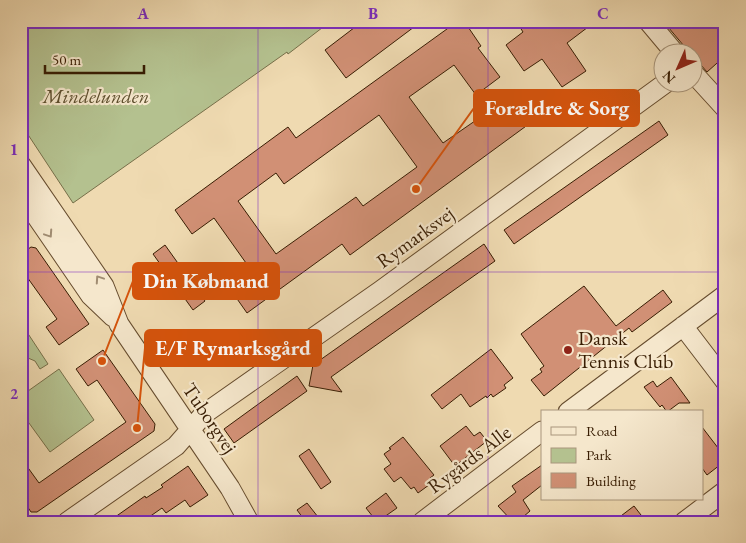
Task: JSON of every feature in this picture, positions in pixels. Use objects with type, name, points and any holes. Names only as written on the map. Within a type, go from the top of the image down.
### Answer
[{"type":"street","points":[[648,21],[666,42]]},
{"type":"street","points":[[704,85],[725,108]]},
{"type":"street","name":"Rymarksvej","points":[[67,522],[176,446],[204,414],[387,285],[654,91]]},
{"type":"street","name":"Tuborgvej","points":[[21,165],[104,286],[119,324]]},
{"type":"street","name":"Tuborgvej","points":[[21,194],[91,296],[119,324],[230,488],[249,522]]},
{"type":"street","points":[[571,410],[725,295]]},
{"type":"street","points":[[683,326],[725,381]]},
{"type":"street","name":"Rygårds Alle","points":[[422,522],[541,432]]},
{"type":"street","points":[[230,488],[245,522]]},
{"type":"street","name":"Tuborgvej","points":[[230,488],[262,522]]},
{"type":"street","points":[[684,522],[725,491]]},
{"type":"green space","name":"Mindelunden","points":[[21,21],[331,21],[288,54],[287,52],[73,203],[21,124]]},
{"type":"green space","points":[[21,323],[48,364],[40,369],[35,361],[28,358],[21,361]]},
{"type":"green space","points":[[59,369],[94,420],[50,452],[21,412],[21,396]]},
{"type":"building","points":[[363,21],[422,21],[346,78],[325,50]]},
{"type":"building","points":[[458,21],[464,21],[481,46],[478,48],[500,77],[476,95],[454,65],[409,97],[443,143],[514,94],[533,121],[350,255],[342,244],[247,313],[228,286],[251,270],[214,218],[192,234],[175,210],[288,127],[296,138]],"holes":[[[379,115],[417,167],[363,206],[356,197],[276,254],[238,201],[276,173],[284,184]]]},
{"type":"building","points":[[516,21],[596,21],[567,43],[586,71],[562,87],[542,59],[524,71],[506,45],[523,32]]},
{"type":"building","points":[[663,21],[710,21],[715,27],[722,21],[725,21],[725,56],[707,72],[704,69],[704,42],[681,42]]},
{"type":"building","points":[[659,121],[668,135],[514,244],[504,230]]},
{"type":"building","points":[[484,244],[495,261],[331,377],[342,392],[309,386],[313,365]]},
{"type":"building","points":[[165,245],[205,301],[193,310],[153,254]]},
{"type":"building","points":[[31,247],[36,248],[89,324],[59,345],[46,327],[57,319],[27,277],[21,281],[21,254]]},
{"type":"building","name":"Dansk Tennis Club","points":[[584,286],[616,326],[663,290],[672,302],[632,332],[629,328],[544,396],[531,380],[542,372],[540,369],[544,366],[521,334]]},
{"type":"building","points":[[491,349],[513,378],[504,385],[506,388],[493,397],[491,394],[487,398],[486,396],[470,407],[461,394],[442,409],[431,395]]},
{"type":"building","points":[[103,350],[155,424],[154,431],[37,512],[31,512],[21,497],[21,458],[39,483],[126,422],[97,380],[88,386],[76,369]]},
{"type":"building","points":[[297,376],[307,391],[234,443],[224,429]]},
{"type":"building","points":[[671,377],[690,403],[679,403],[670,410],[666,410],[662,405],[660,407],[644,387],[653,381],[657,387]]},
{"type":"building","points":[[466,426],[474,436],[480,432],[487,441],[455,466],[440,446]]},
{"type":"building","points":[[704,430],[725,457],[725,461],[707,475],[704,471]]},
{"type":"building","points":[[403,437],[434,475],[430,478],[433,482],[418,493],[414,487],[411,489],[401,477],[394,482],[384,469],[391,464],[384,454]]},
{"type":"building","points":[[309,449],[331,482],[321,489],[299,456]]},
{"type":"building","points":[[188,466],[208,495],[190,507],[185,500],[166,513],[162,508],[142,522],[108,522],[145,496],[146,498],[163,487],[161,485]]},
{"type":"building","points":[[541,466],[541,486],[523,500],[530,511],[523,517],[526,522],[513,522],[498,506],[516,492],[512,486]]},
{"type":"building","points":[[386,493],[397,508],[377,522],[366,508]]},
{"type":"building","points":[[307,503],[322,522],[306,522],[297,510]]},
{"type":"building","points":[[634,506],[641,515],[633,522],[613,522]]},
{"type":"place","name":"Forældre & Sorg","points":[[416,189]]},
{"type":"place","name":"Dansk Tennis Club","points":[[568,350]]},
{"type":"place","name":"Din Købmand","points":[[102,361]]},
{"type":"place","name":"E/F Rymarksgård","points":[[137,428]]}]
